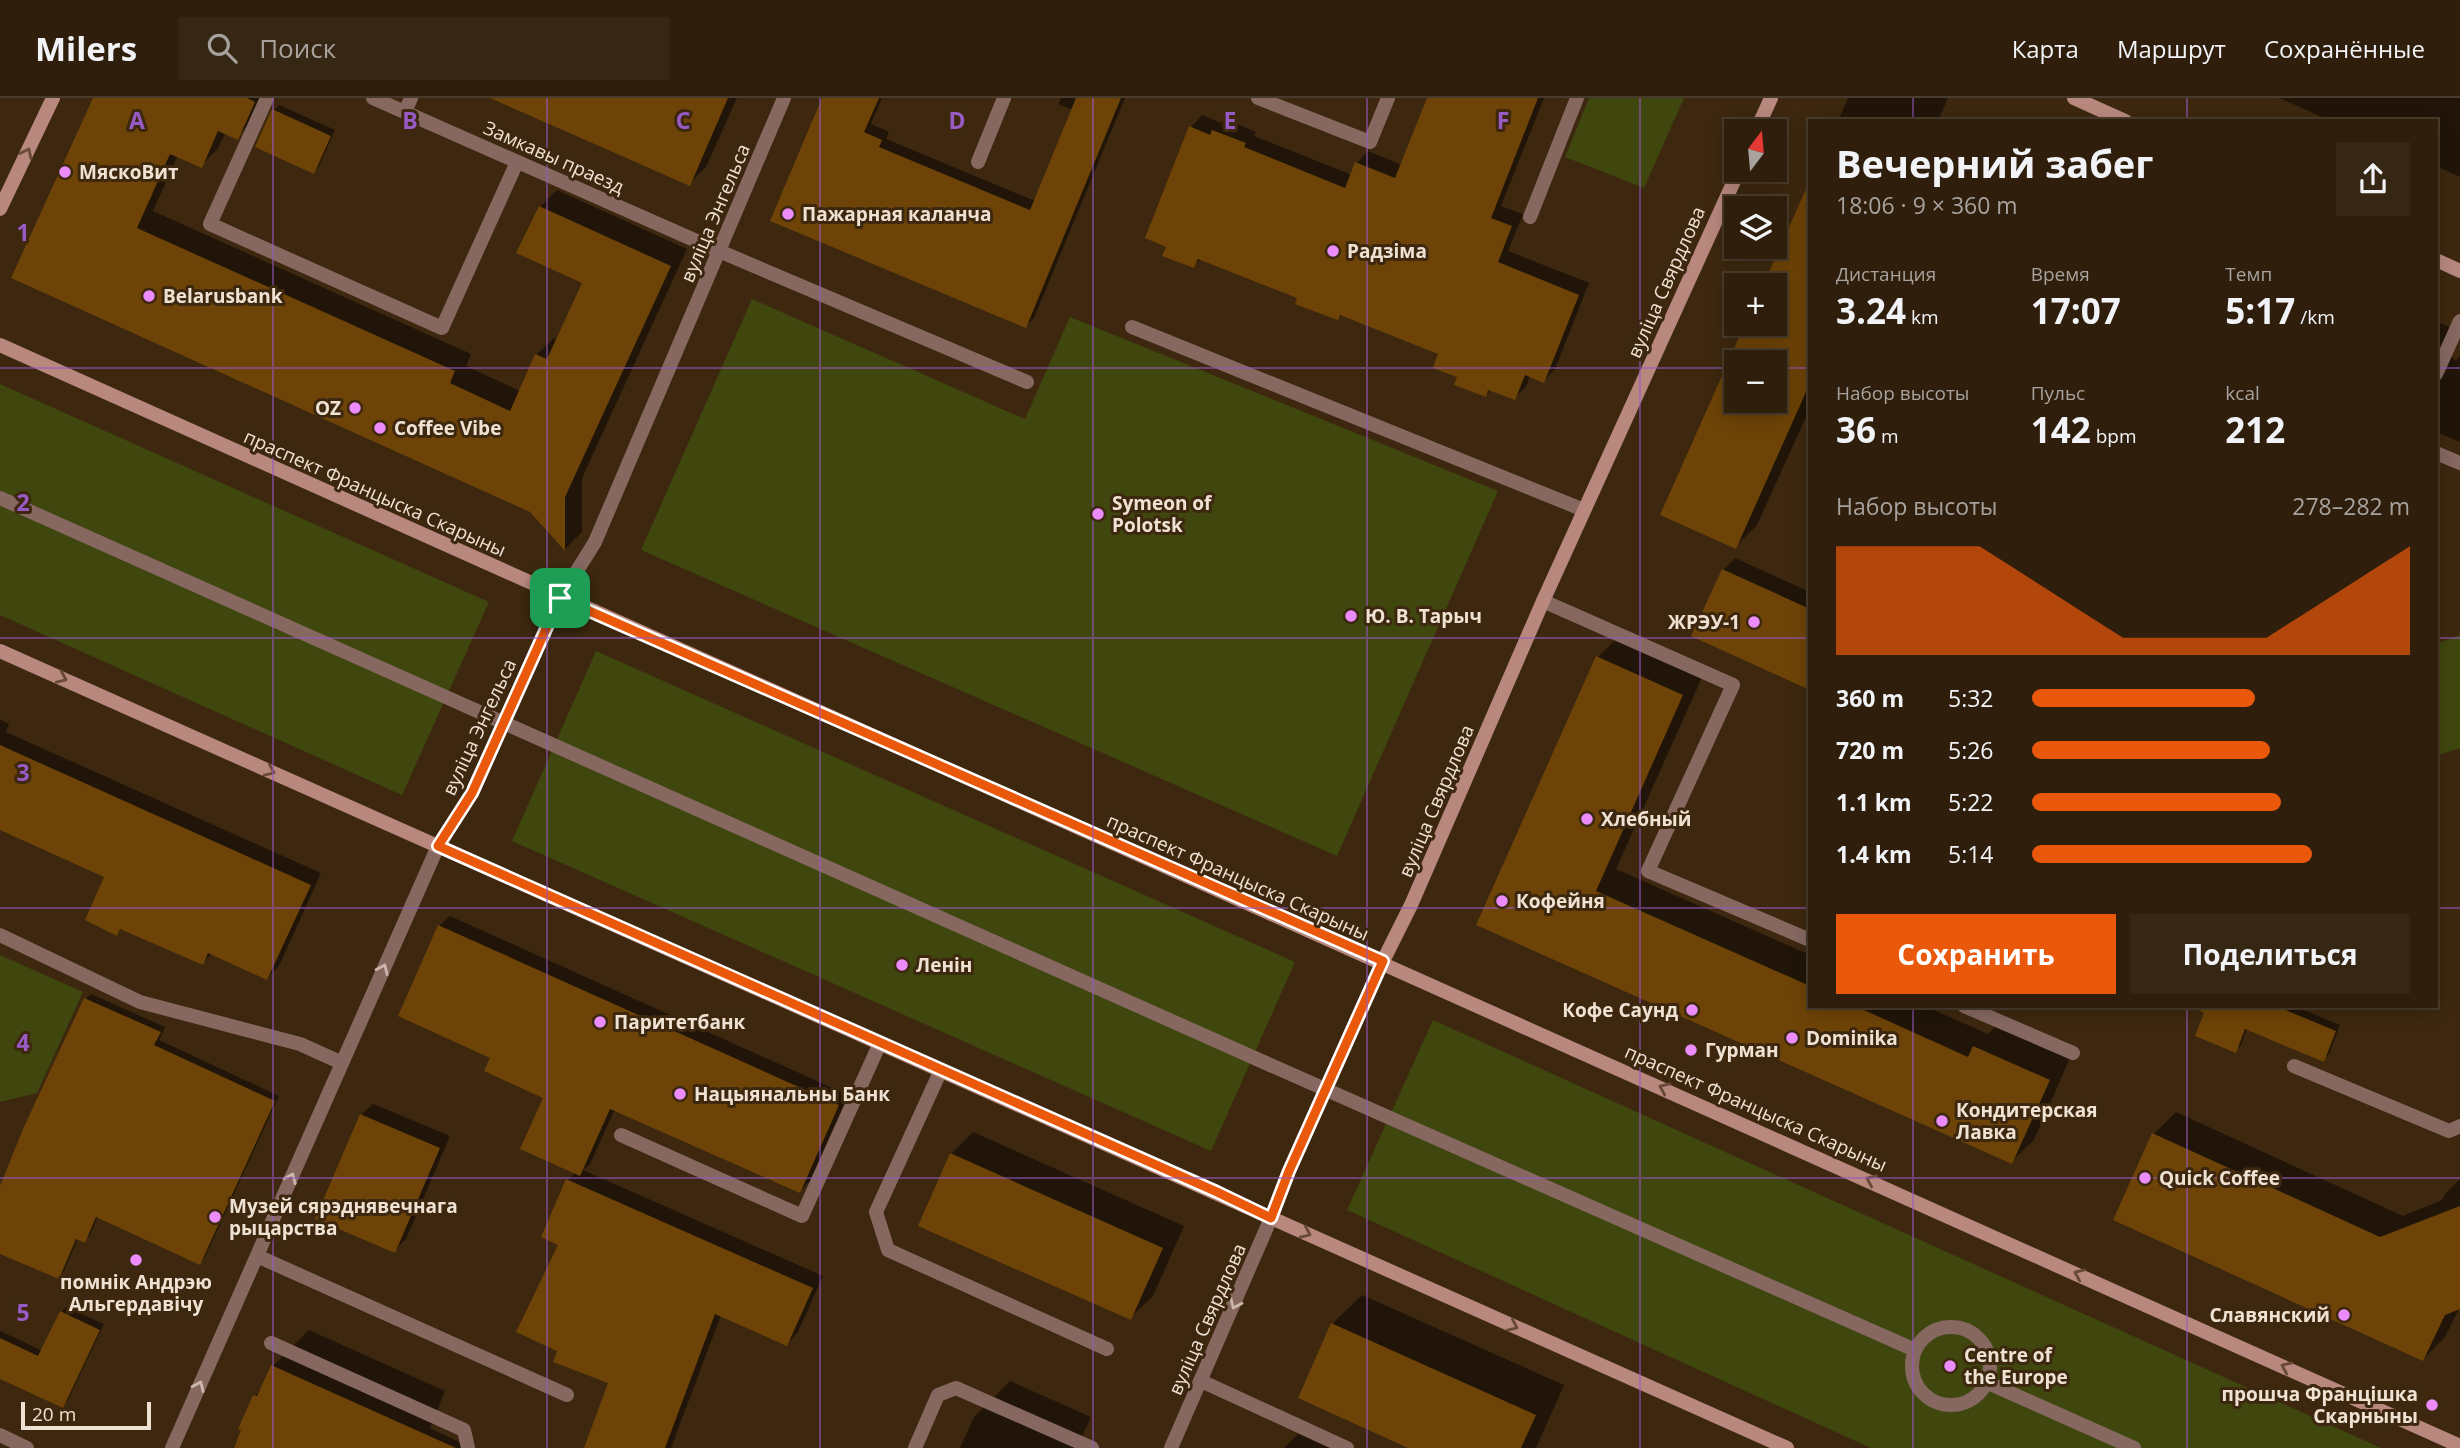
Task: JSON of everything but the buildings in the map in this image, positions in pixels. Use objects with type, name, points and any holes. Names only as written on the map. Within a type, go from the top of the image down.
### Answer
[{"type":"street","points":[[0,209],[53,98]]},
{"type":"street","points":[[267,98],[210,224],[442,328],[517,162]]},
{"type":"street","name":"Замкавы праезд","points":[[373,98],[719,251],[1027,382]]},
{"type":"street","points":[[405,112],[411,98]]},
{"type":"street","name":"вуліца Энгельса","points":[[172,1448],[438,846],[472,793],[560,598],[595,542],[785,98]]},
{"type":"street","points":[[978,162],[1004,98]]},
{"type":"street","points":[[1258,98],[1370,142],[1388,98]]},
{"type":"street","points":[[1530,217],[1577,98]]},
{"type":"street","points":[[1761,119],[1771,98]]},
{"type":"street","points":[[2078,99],[2121,119]]},
{"type":"street","name":"вуліца Свярдлова","points":[[1171,1448],[1202,1381],[1289,1171],[1383,961],[1411,905],[1543,601],[1734,182]]},
{"type":"street","points":[[2438,261],[2460,271]]},
{"type":"street","points":[[2438,370],[2460,321]]},
{"type":"street","points":[[1132,327],[1584,510]]},
{"type":"street","name":"праспект Францыска Скарыны","points":[[0,345],[560,598],[1383,961],[2460,1446]]},
{"type":"street","points":[[2438,454],[2460,463]]},
{"type":"street","points":[[0,498],[1325,1090],[1915,1350]]},
{"type":"street","points":[[1543,601],[1733,685],[1648,871],[1808,939]]},
{"type":"street","points":[[0,651],[1787,1448]]},
{"type":"street","points":[[0,936],[140,1002],[300,1044],[342,1063]]},
{"type":"street","points":[[1969,1008],[2073,1053]]},
{"type":"street","points":[[621,1135],[802,1216],[880,1043]]},
{"type":"street","points":[[2294,1066],[2449,1131],[2460,1126]]},
{"type":"street","points":[[941,1070],[876,1212],[888,1250],[1107,1349]]},
{"type":"street","points":[[257,1256],[567,1395]]},
{"type":"street","points":[[1943,1328],[1967,1330],[1977,1337],[1989,1358],[1990,1370],[1986,1382],[1980,1392],[1970,1400],[1947,1405],[1935,1401],[1925,1395],[1917,1385],[1912,1362],[1915,1350],[1931,1332],[1943,1328]]},
{"type":"street","points":[[271,1343],[464,1430],[468,1448]]},
{"type":"street","points":[[1202,1381],[1347,1448]]},
{"type":"street","points":[[1986,1382],[2134,1448]]},
{"type":"street","points":[[915,1448],[938,1395],[956,1388],[1092,1448]]},
{"type":"street","points":[[0,1435],[27,1448]]},
{"type":"green space","points":[[1589,98],[1684,98],[1644,188],[1565,157]]},
{"type":"green space","points":[[752,299],[1025,419],[1070,317],[1498,491],[1337,856],[641,550]]},
{"type":"green space","points":[[0,384],[489,602],[402,795],[0,615]]},
{"type":"green space","points":[[2460,635],[2460,748],[2438,755],[2438,643]]},
{"type":"green space","points":[[596,651],[1295,962],[1211,1151],[512,841]]},
{"type":"green space","points":[[0,955],[83,992],[37,1093],[0,1102]]},
{"type":"green space","points":[[1433,1020],[2381,1448],[1871,1448],[1347,1210]]},
{"type":"place","name":"МяскоВит","points":[[65,172]]},
{"type":"place","name":"Пажарная каланча","points":[[788,214]]},
{"type":"place","name":"Радзіма","points":[[1333,251]]},
{"type":"place","name":"Belarusbank","points":[[149,296]]},
{"type":"place","name":"OZ","points":[[355,408]]},
{"type":"place","name":"Coffee Vibe","points":[[380,428]]},
{"type":"place","name":"Symeon of Polotsk","points":[[1098,514]]},
{"type":"place","name":"Ю. В. Тарыч","points":[[1351,616]]},
{"type":"place","name":"ЖРЭУ-1","points":[[1754,622]]},
{"type":"place","name":"Хлебный","points":[[1587,819]]},
{"type":"place","name":"Кофейня","points":[[1502,901]]},
{"type":"place","name":"Ленін","points":[[902,965]]},
{"type":"place","name":"Кофе Саунд","points":[[1692,1010]]},
{"type":"place","name":"Паритетбанк","points":[[600,1022]]},
{"type":"place","name":"Dominika","points":[[1792,1038]]},
{"type":"place","name":"Гурман","points":[[1691,1050]]},
{"type":"place","name":"Нацыянальны Банк","points":[[680,1094]]},
{"type":"place","name":"Кондитерская Лавка","points":[[1942,1121]]},
{"type":"place","name":"Quick Coffee","points":[[2145,1178]]},
{"type":"place","name":"Музей сярэднявечнага рыцарства","points":[[215,1217]]},
{"type":"place","name":"помнік Андрэю Альгердавічу","points":[[136,1260]]},
{"type":"place","name":"Славянский","points":[[2344,1315]]},
{"type":"place","name":"Centre of the Europe","points":[[1950,1366]]},
{"type":"place","name":"прошча Францішка Скарныны","points":[[2432,1405]]},
{"type":"route","points":[[560,598],[1383,961],[1289,1171],[1271,1218],[438,846],[472,793],[560,598]]}]
